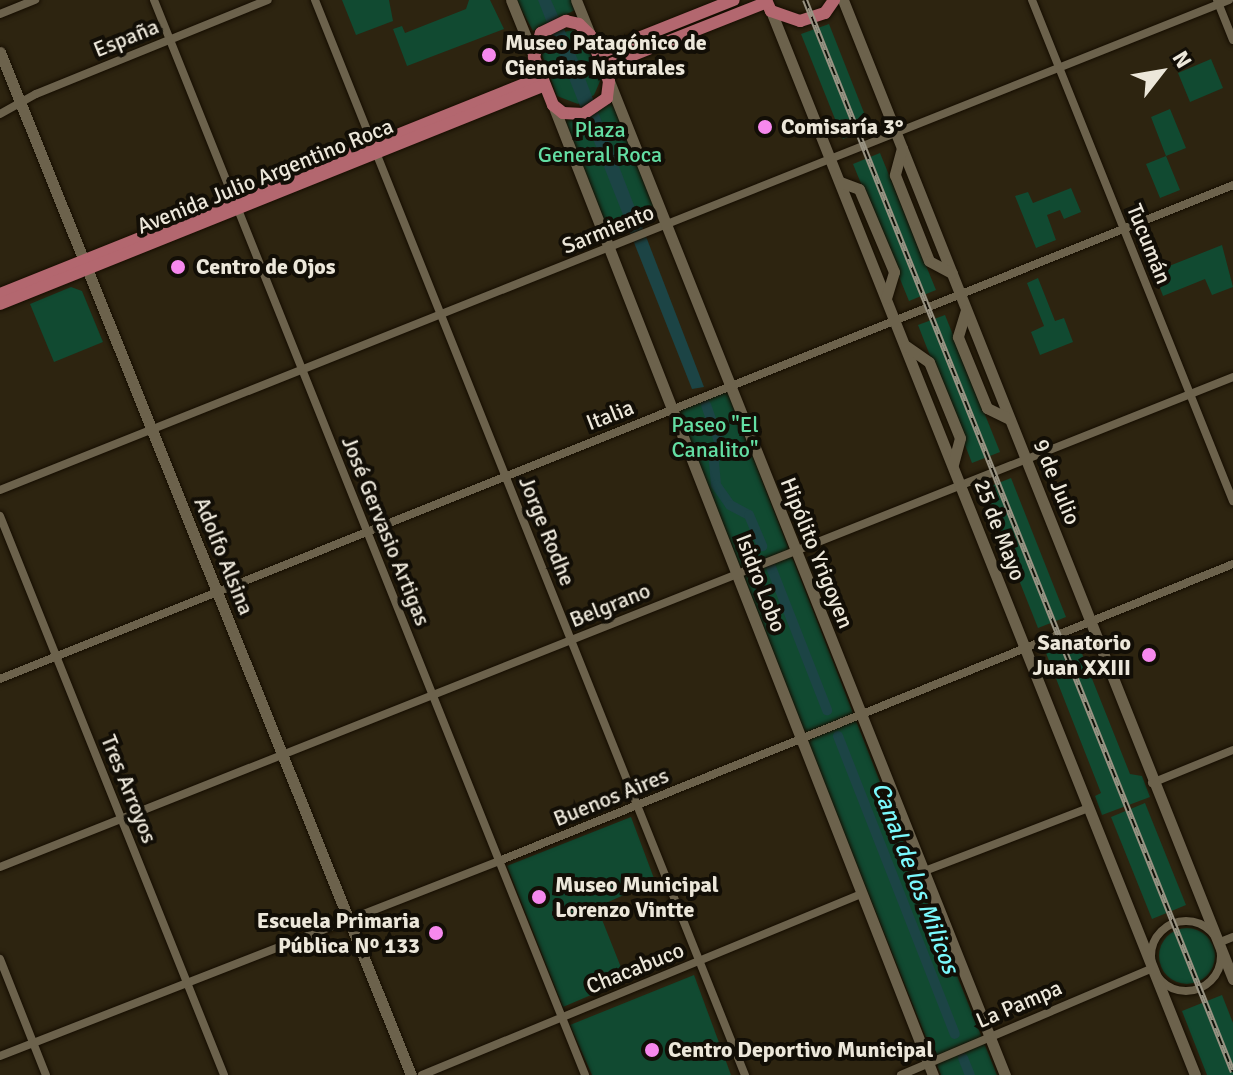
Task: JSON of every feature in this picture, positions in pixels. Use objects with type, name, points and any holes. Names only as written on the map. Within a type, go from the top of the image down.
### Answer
[{"type":"main road","points":[[511,0],[553,105],[570,115],[590,112],[607,98],[609,81]]},
{"type":"main road","name":"Hipólito Yrigoyen","points":[[576,0],[1005,1075]]},
{"type":"main road","points":[[598,54],[734,0]]},
{"type":"main road","points":[[603,67],[768,4],[806,21],[825,13],[834,0]]},
{"type":"main road","points":[[843,0],[896,133]]},
{"type":"main road","points":[[768,4],[840,182],[859,189],[894,272],[886,298],[895,320]]},
{"type":"main road","points":[[534,57],[537,39],[557,23],[579,24],[590,35]]},
{"type":"main road","name":"Adolfo Alsina","points":[[0,52],[411,1075]]},
{"type":"main road","name":"Avenida Julio Argentino Roca","points":[[0,304],[85,265],[543,81]]},
{"type":"main road","name":"Isidro Lobo","points":[[553,105],[931,1070]]},
{"type":"main road","name":"9 de Julio","points":[[896,133],[902,148],[895,175],[929,261],[952,273],[1091,621],[1152,784],[1233,979]]},
{"type":"main road","name":"Avenida Julio Argentino Roca","points":[[0,294],[85,265]]},
{"type":"main road","name":"25 de Mayo","points":[[895,320],[906,345],[929,362],[960,438],[953,465],[960,484],[1195,1075]]},
{"type":"street","points":[[0,14],[35,0]]},
{"type":"street","name":"José Gervasio Artigas","points":[[154,0],[585,1075]]},
{"type":"street","name":"España","points":[[0,114],[268,0]]},
{"type":"street","name":"Jorge Rodhe","points":[[315,0],[745,1075]]},
{"type":"street","name":"Tucumán","points":[[1032,0],[1233,501]]},
{"type":"street","name":"Sarmiento","points":[[0,490],[1229,0]]},
{"type":"street","points":[[1218,2],[1233,40]]},
{"type":"street","name":"Italia","points":[[0,679],[1233,185]]},
{"type":"street","name":"Belgrano","points":[[0,867],[1233,377]]},
{"type":"street","name":"Tres Arroyos","points":[[0,516],[224,1075]]},
{"type":"street","name":"Buenos Aires","points":[[0,1056],[637,806],[1233,564]]},
{"type":"street","points":[[1152,784],[1233,750]]},
{"type":"street","points":[[922,872],[1089,808]]},
{"type":"street","name":"Chacabuco","points":[[422,1075],[862,894]]},
{"type":"street","points":[[1173,923],[1204,925],[1218,943],[1220,966],[1200,988],[1172,988],[1153,968],[1155,938],[1173,923]]},
{"type":"street","points":[[1218,943],[1233,937]]},
{"type":"street","points":[[0,959],[46,1075]]},
{"type":"street","name":"La Pampa","points":[[901,1075],[931,1070],[989,1035],[1153,968]]},
{"type":"green space","points":[[342,0],[389,0],[393,21],[356,35]]},
{"type":"green space","points":[[469,0],[490,0],[504,29],[407,66],[393,29],[402,26],[405,33],[466,9]]},
{"type":"green space","points":[[516,0],[573,0],[575,10],[533,31]]},
{"type":"green space","points":[[829,24],[870,128],[843,139],[801,34]]},
{"type":"green space","points":[[573,30],[583,35],[601,79],[594,95],[578,104],[557,96],[541,52],[555,34]]},
{"type":"green space","points":[[1211,59],[1223,88],[1190,102],[1178,73]]},
{"type":"green space","name":"Plaza General Roca","points":[[611,100],[658,217],[615,238],[609,236],[562,117]]},
{"type":"green space","points":[[1170,109],[1186,148],[1166,156],[1151,117]]},
{"type":"green space","points":[[880,153],[936,290],[909,301],[853,164]]},
{"type":"green space","points":[[1166,156],[1180,190],[1160,198],[1146,164]]},
{"type":"green space","points":[[1071,188],[1081,212],[1064,219],[1060,210],[1047,215],[1056,240],[1036,248],[1015,196],[1028,192],[1033,203]]},
{"type":"green space","points":[[1222,245],[1233,287],[1212,295],[1205,279],[1163,296],[1154,272]]},
{"type":"green space","points":[[1038,278],[1055,321],[1064,318],[1073,342],[1040,355],[1031,332],[1044,326],[1027,283]]},
{"type":"green space","points":[[71,287],[82,291],[103,342],[54,362],[30,304]]},
{"type":"green space","points":[[945,315],[1000,452],[972,463],[918,325]]},
{"type":"green space","name":"Paseo \"El Canalito\"","points":[[727,391],[997,1075],[941,1075],[674,408]]},
{"type":"green space","points":[[1011,478],[1066,617],[1038,628],[983,489]]},
{"type":"green space","points":[[1077,641],[1130,774],[1142,776],[1150,797],[1102,815],[1095,796],[1101,793],[1046,653]]},
{"type":"green space","points":[[1145,803],[1186,905],[1152,919],[1111,817]]},
{"type":"green space","points":[[631,817],[655,881],[597,907],[626,980],[563,1007],[507,866]]},
{"type":"green space","points":[[1187,928],[1207,936],[1215,956],[1207,976],[1187,984],[1167,976],[1159,956],[1167,936]]},
{"type":"green space","name":"Centro Deportivo Municipal","points":[[694,975],[731,1075],[592,1075],[570,1025]]},
{"type":"green space","points":[[1222,995],[1233,1023],[1233,1075],[1207,1075],[1182,1011]]},
{"type":"water","points":[[538,0],[551,0],[578,60],[704,387],[692,389]]},
{"type":"waterway","name":"Canal de los Milicos","points":[[706,405],[720,444],[714,462],[716,485],[730,505],[749,515],[762,546]]},
{"type":"waterway","name":"Canal de los Milicos","points":[[771,567],[827,710]]},
{"type":"waterway","name":"Canal de los Milicos","points":[[838,736],[955,1034]]},
{"type":"waterway","name":"Canal de los Milicos","points":[[963,1058],[970,1075]]},
{"type":"railway","points":[[805,0],[1233,1072]]},
{"type":"place","name":"Museo Patagónico de Ciencias Naturales","points":[[489,55]]},
{"type":"place","name":"Comisaría 3°","points":[[765,127]]},
{"type":"place","name":"Centro de Ojos","points":[[178,267]]},
{"type":"place","name":"Sanatorio Juan XXIII","points":[[1149,655]]},
{"type":"place","name":"Museo Municipal Lorenzo Vintte","points":[[539,897]]},
{"type":"place","name":"Escuela Primaria Pública Nº 133","points":[[436,933]]},
{"type":"place","name":"Centro Deportivo Municipal","points":[[652,1050]]}]
